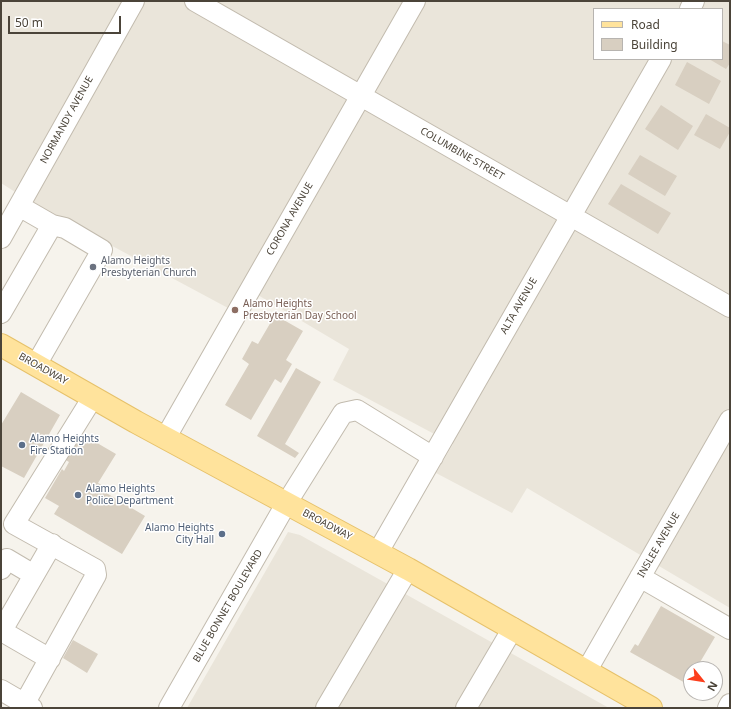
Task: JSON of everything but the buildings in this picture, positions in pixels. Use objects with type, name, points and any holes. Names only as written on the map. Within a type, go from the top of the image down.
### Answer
[{"type":"main road","name":"BROADWAY","points":[[1,345],[286,504],[378,552],[587,670],[651,708]]},
{"type":"street","name":"NORMANDY AVENUE","points":[[1,238],[134,1]]},
{"type":"street","name":"COLUMBINE STREET","points":[[195,1],[730,307]]},
{"type":"street","name":"CORONA AVENUE","points":[[166,437],[415,1]]},
{"type":"street","name":"ALTA AVENUE","points":[[378,552],[660,60]]},
{"type":"street","points":[[19,206],[52,225],[65,228],[102,250],[36,365]]},
{"type":"street","points":[[1,313],[52,225]]},
{"type":"street","points":[[1,690],[26,707],[50,659],[96,576],[95,569],[52,544],[7,522],[93,397]]},
{"type":"street","name":"BLUE BONNET BOULEVARD","points":[[169,708],[286,504],[343,413],[357,410],[433,457]]},
{"type":"street","name":"INSLEE AVENUE","points":[[587,670],[730,420]]},
{"type":"street","points":[[50,659],[3,632],[4,627],[52,544]]},
{"type":"street","points":[[1,569],[7,559],[34,575]]},
{"type":"street","points":[[326,708],[408,569]]},
{"type":"street","points":[[640,577],[730,629]]},
{"type":"street","points":[[466,708],[513,628]]},
{"type":"street","points":[[728,708],[730,704]]},
{"type":"shaded area","points":[[1,1],[730,1],[730,608],[527,488],[512,513],[436,473],[453,444],[333,380],[349,349],[241,285],[228,308],[34,204],[1,183]]},
{"type":"shaded area","points":[[288,532],[300,535],[609,708],[187,708]]},
{"type":"place","name":"Alamo Heights Presbyterian Church","points":[[93,267]]},
{"type":"place","name":"Alamo Heights Presbyterian Day School","points":[[235,310]]},
{"type":"place","name":"Alamo Heights Fire Station","points":[[22,445]]},
{"type":"place","name":"Alamo Heights Police Department","points":[[78,495]]},
{"type":"place","name":"Alamo Heights City Hall","points":[[222,534]]}]
